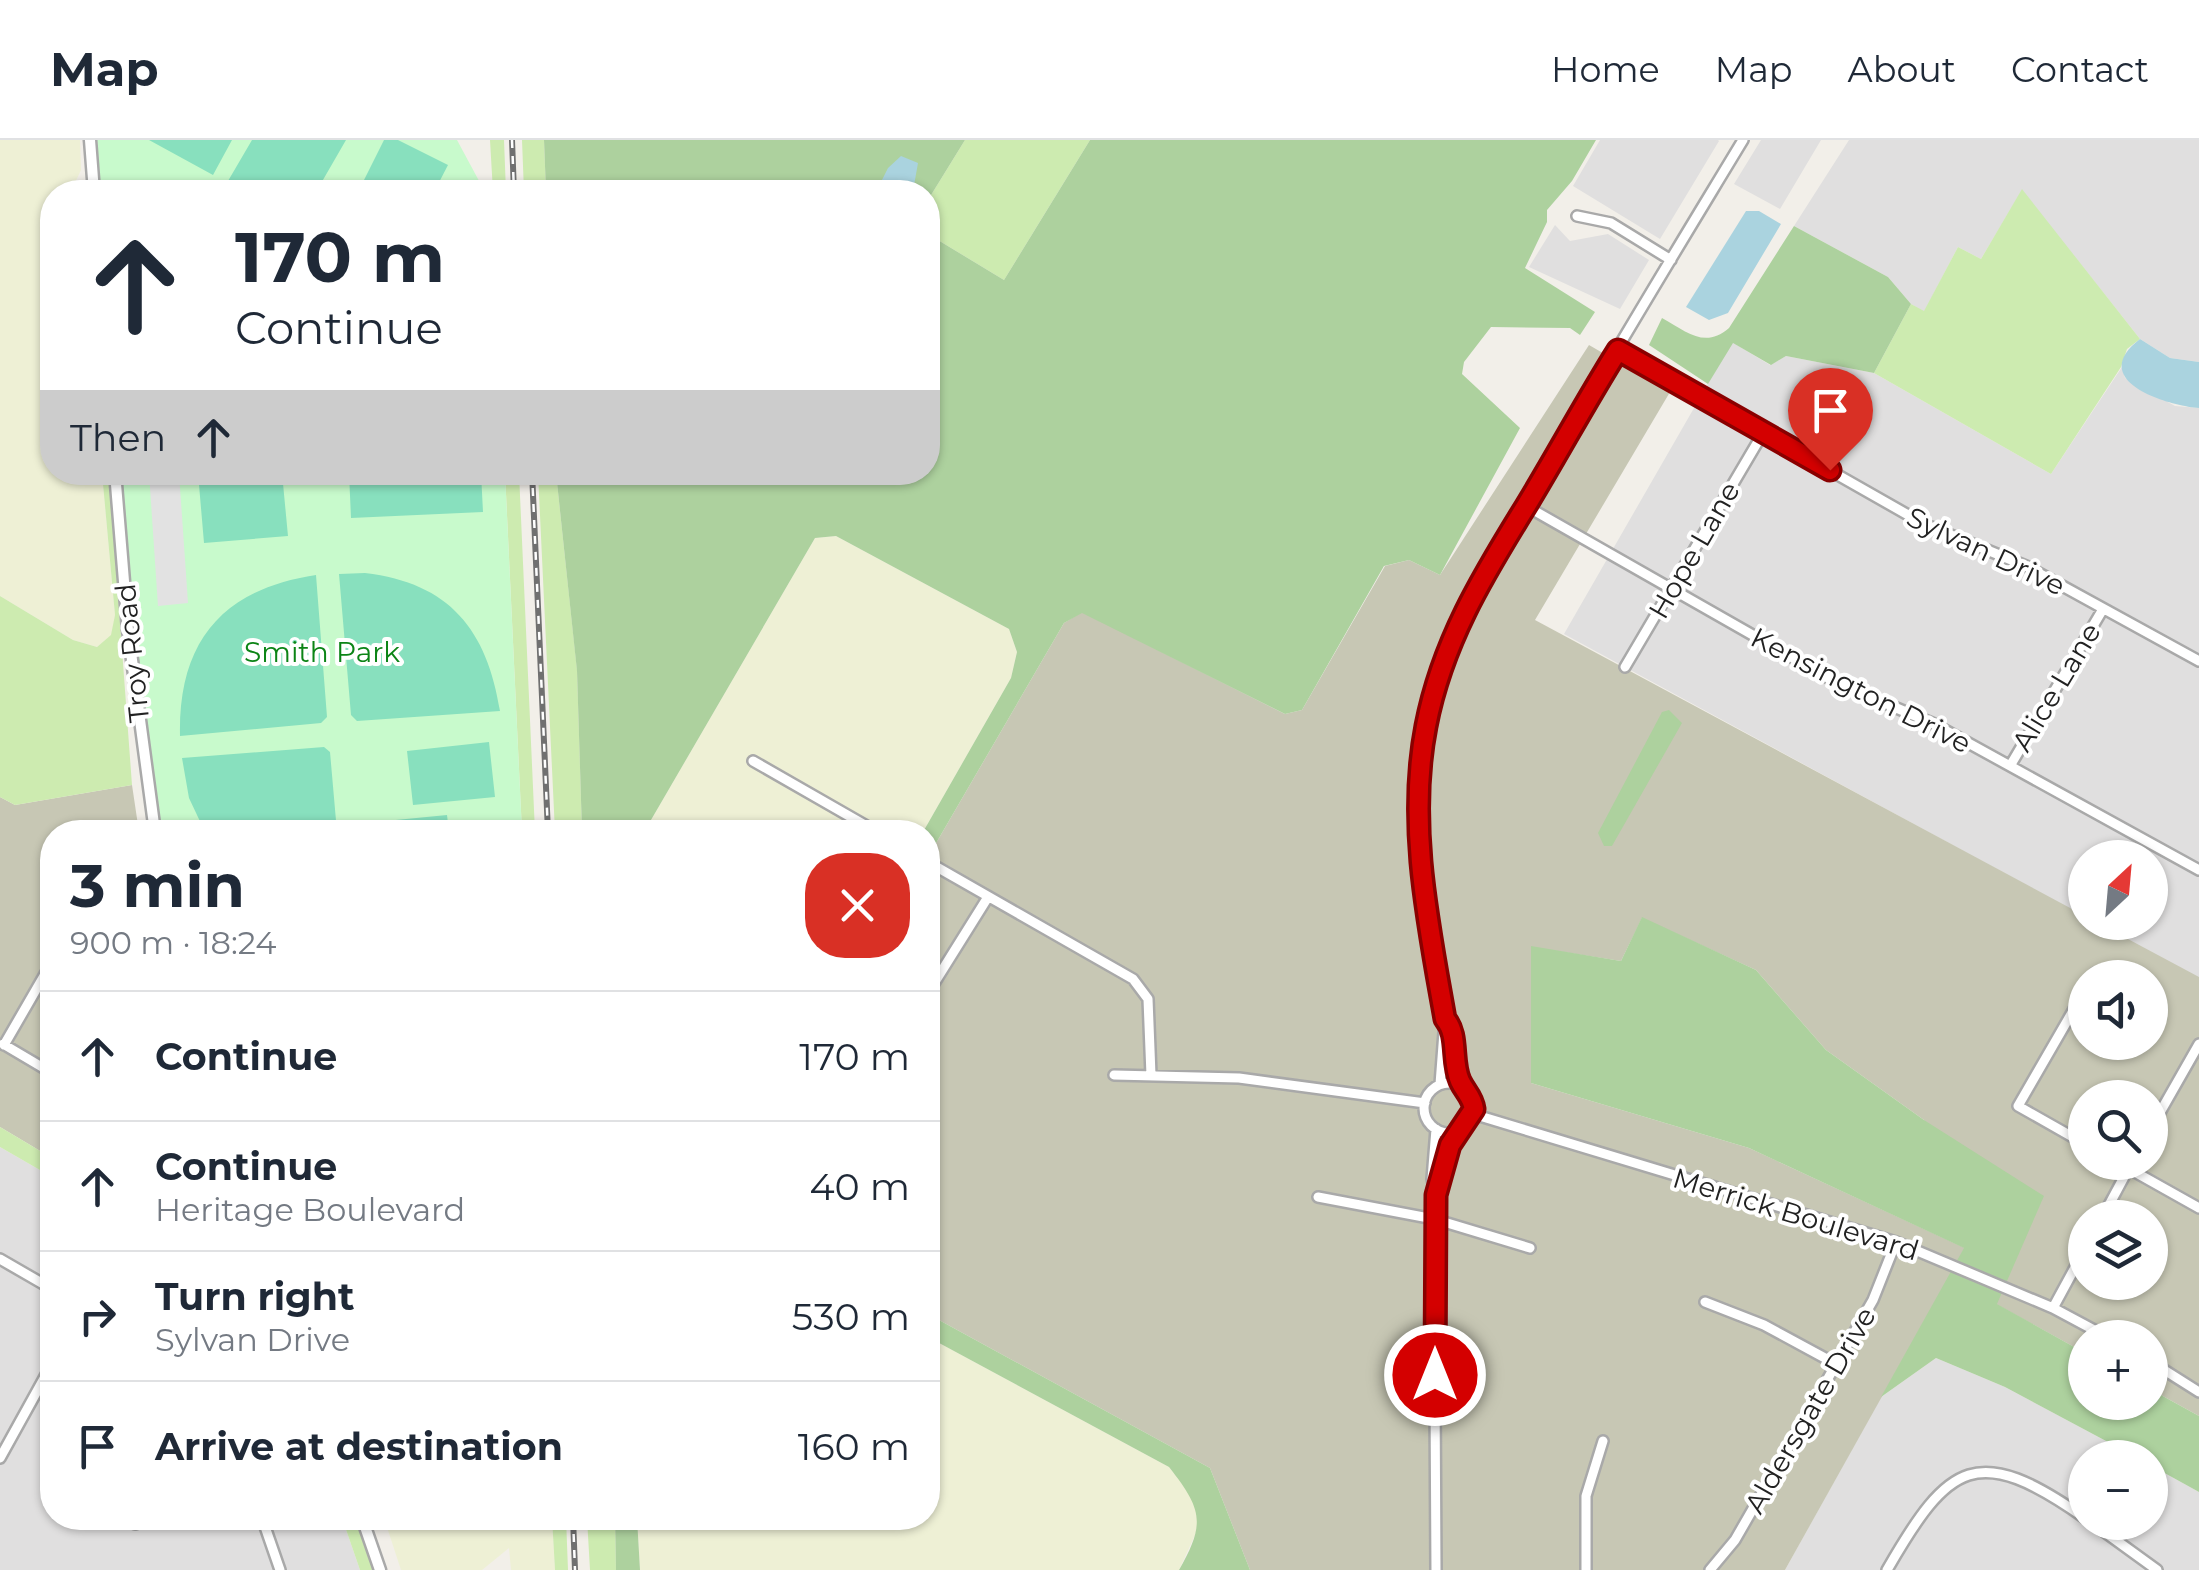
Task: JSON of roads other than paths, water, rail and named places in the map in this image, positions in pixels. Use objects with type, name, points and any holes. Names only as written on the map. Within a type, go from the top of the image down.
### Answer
[{"type":"street","points":[[90,140],[93,180]]},
{"type":"street","points":[[1424,1103],[1440,1084],[1445,1019],[1421,880],[1419,823],[1425,728],[1444,658],[1466,606],[1743,140]]},
{"type":"street","points":[[1576,216],[1611,223],[1671,260]]},
{"type":"street","name":"Sylvan Drive","points":[[1618,350],[1924,524],[2026,566],[2199,661]]},
{"type":"street","name":"Hope Lane","points":[[1625,668],[1763,433]]},
{"type":"street","name":"Troy Road","points":[[116,485],[128,630],[153,820]]},
{"type":"street","name":"Kensington Drive","points":[[1526,506],[1835,682],[1932,723],[2199,870]]},
{"type":"street","name":"Alice Lane","points":[[2010,766],[2103,609]]},
{"type":"street","points":[[754,761],[856,820]]},
{"type":"street","points":[[940,869],[1143,989],[1151,1014],[1151,1075]]},
{"type":"street","points":[[940,974],[988,897]]},
{"type":"street","points":[[40,982],[2,1044],[40,1066]]},
{"type":"street","points":[[1436,1570],[1434,1219],[1436,1195],[1456,1132],[1473,1114],[1472,1098],[1461,1086],[1452,1027],[1445,1019]]},
{"type":"street","points":[[2068,1019],[2018,1106],[2068,1134]]},
{"type":"street","points":[[2168,1098],[2199,1044]]},
{"type":"street","points":[[2187,1064],[2199,1071]]},
{"type":"street","points":[[1114,1075],[1239,1078],[1424,1103]]},
{"type":"street","points":[[1440,1084],[1461,1086]]},
{"type":"street","points":[[1424,1103],[1428,1120],[1436,1129],[1456,1132]]},
{"type":"street","name":"Merrick Boulevard","points":[[1473,1114],[1896,1242],[2075,1320]]},
{"type":"street","points":[[1436,1129],[1432,1179],[1436,1195]]},
{"type":"street","points":[[2153,1180],[2199,1208]]},
{"type":"street","points":[[1318,1198],[1434,1219],[1530,1248]]},
{"type":"street","name":"Aldersgate Drive","points":[[1710,1570],[1735,1540],[1873,1300],[1896,1242]]},
{"type":"street","points":[[0,1259],[40,1282]]},
{"type":"street","points":[[2053,1308],[2068,1280]]},
{"type":"street","points":[[1705,1302],[1777,1331],[1836,1364]]},
{"type":"street","points":[[2168,1372],[2199,1392]]},
{"type":"street","points":[[0,1458],[40,1386]]},
{"type":"street","points":[[1586,1570],[1588,1480],[1603,1442]]},
{"type":"street","points":[[1888,1570],[1932,1497],[1964,1478],[1994,1473],[2020,1478],[2068,1508]]},
{"type":"street","points":[[266,1530],[280,1570]]},
{"type":"street","points":[[366,1530],[380,1570]]},
{"type":"street","points":[[2116,1540],[2157,1570]]},
{"type":"water","points":[[901,156],[918,163],[915,180],[882,180]]},
{"type":"water","points":[[1746,211],[1759,211],[1781,224],[1728,313],[1709,320],[1686,307]]},
{"type":"water","points":[[2140,339],[2170,358],[2199,362],[2199,408],[2151,396],[2126,378],[2122,367],[2126,354]]},
{"type":"railway","points":[[512,140],[514,180]]},
{"type":"railway","points":[[533,485],[547,820]]},
{"type":"railway","points":[[573,1530],[575,1570]]},
{"type":"park label","name":"Smith Park","points":[[322,652]]}]
